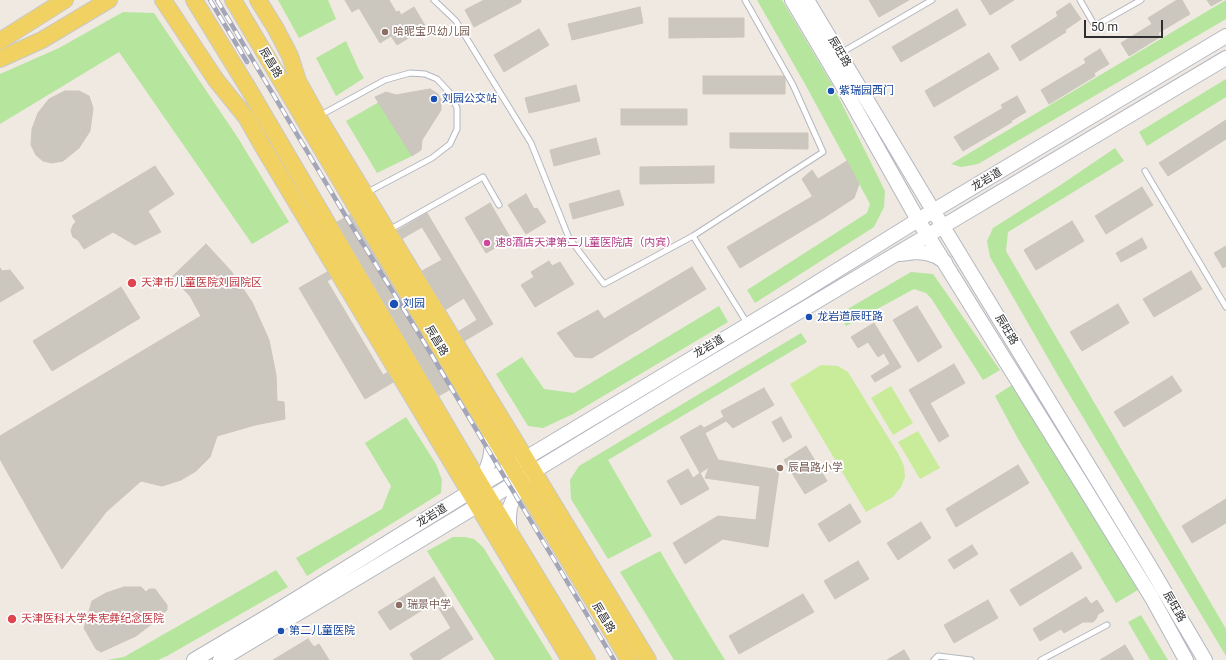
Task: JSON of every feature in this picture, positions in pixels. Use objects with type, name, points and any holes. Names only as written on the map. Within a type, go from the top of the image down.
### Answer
[{"type":"main road","points":[[0,40],[65,0]]},
{"type":"main road","points":[[0,59],[42,40],[109,0]]},
{"type":"main road","points":[[163,0],[216,80],[246,117],[262,147],[476,499],[570,660]]},
{"type":"main road","points":[[194,0],[279,141],[476,499],[511,534],[588,660]]},
{"type":"main road","name":"辰昌路","points":[[233,0],[490,431],[524,472],[628,660]]},
{"type":"main road","points":[[258,0],[276,29],[290,56],[298,82],[318,117],[517,443],[524,472],[648,660]]},
{"type":"main road","name":"辰旺路","points":[[792,0],[834,57],[934,209],[958,252],[1145,558],[1205,660]]},
{"type":"main road","name":"辰旺路","points":[[807,0],[899,186],[918,220],[1152,598],[1186,660]]},
{"type":"main road","name":"龙岩道","points":[[548,445],[934,209],[1226,36]]},
{"type":"main road","name":"龙岩道","points":[[194,660],[275,612],[681,382],[1226,58]]},
{"type":"main road","points":[[899,186],[911,198],[934,209],[964,207],[983,203]]},
{"type":"main road","points":[[366,194],[368,226]]},
{"type":"main road","points":[[885,240],[928,236],[939,239],[958,252]]},
{"type":"main road","points":[[896,254],[916,252],[926,253],[936,256],[945,262]]},
{"type":"main road","points":[[476,499],[490,459],[492,445],[490,431]]},
{"type":"main road","points":[[490,431],[508,441],[526,445],[548,445]]},
{"type":"main road","points":[[511,534],[509,512],[524,472],[548,445]]},
{"type":"main road","name":"龙岩道","points":[[220,660],[476,499]]},
{"type":"lane","points":[[434,0],[456,21],[531,143],[569,238],[604,284],[693,236],[822,152],[793,85],[745,0]]},
{"type":"lane","points":[[834,57],[932,0]]},
{"type":"lane","points":[[1080,0],[1095,26],[1141,0]]},
{"type":"lane","points":[[318,117],[385,80],[410,73],[425,74],[437,79],[449,92],[457,108],[458,129],[450,144],[432,158],[366,194]]},
{"type":"lane","points":[[1145,171],[1226,307]]},
{"type":"lane","points":[[388,230],[483,177],[499,205]]},
{"type":"lane","points":[[693,236],[748,324]]},
{"type":"lane","points":[[1041,660],[1107,624]]},
{"type":"lane","points":[[934,660],[938,656],[972,660]]},
{"type":"green space","points":[[278,0],[328,0],[336,19],[299,38]]},
{"type":"green space","points":[[757,0],[782,0],[833,86],[885,191],[884,207],[874,227],[755,303],[747,290],[867,213],[870,204],[805,84]]},
{"type":"green space","points":[[1226,0],[1226,19],[978,164],[961,167],[951,164]]},
{"type":"green space","points":[[123,12],[154,13],[238,138],[289,222],[252,244],[119,52],[0,124],[0,74],[59,48]]},
{"type":"green space","points":[[346,41],[364,78],[336,96],[316,58]]},
{"type":"green space","points":[[1226,79],[1226,97],[1147,146],[1139,132]]},
{"type":"green space","points":[[379,102],[412,156],[377,173],[346,121]]},
{"type":"green space","points":[[1115,148],[1124,161],[1008,232],[1006,251],[1226,629],[1226,656],[1060,379],[990,257],[987,241],[993,228]]},
{"type":"green space","points":[[911,272],[933,274],[1000,370],[983,380],[931,298],[926,293],[914,289],[846,326],[839,314]]},
{"type":"green space","points":[[719,306],[728,322],[573,414],[543,428],[528,426],[496,374],[522,357],[544,389],[574,393]]},
{"type":"green space","points":[[801,333],[807,342],[608,460],[652,536],[608,559],[571,499],[570,480],[579,466]]},
{"type":"green space","points":[[821,365],[838,366],[848,372],[899,455],[904,466],[905,477],[901,487],[893,497],[866,512],[790,384]]},
{"type":"green space","points":[[1015,383],[1138,590],[1116,603],[1017,437],[995,396]]},
{"type":"green space","points":[[891,386],[913,423],[893,435],[871,398]]},
{"type":"green space","points":[[406,417],[436,464],[442,480],[441,493],[307,576],[296,558],[382,509],[391,486],[365,443]]},
{"type":"green space","points":[[918,431],[940,468],[920,479],[898,442]]},
{"type":"green space","points":[[453,537],[474,539],[483,547],[553,660],[495,660],[427,551]]},
{"type":"green space","points":[[660,551],[725,660],[674,660],[620,572]]},
{"type":"green space","points":[[276,570],[288,587],[167,656],[158,660],[107,660],[124,657]]},
{"type":"green space","points":[[1141,615],[1168,660],[1150,660],[1128,622]]},
{"type":"building","points":[[345,0],[389,0],[396,12],[399,11],[401,15],[414,7],[426,27],[397,45],[391,36],[380,43],[359,8],[352,12]]},
{"type":"building","points":[[484,0],[521,0],[521,2],[474,27],[465,10]]},
{"type":"building","points":[[869,0],[909,0],[879,17]]},
{"type":"building","points":[[981,0],[1014,0],[990,15]]},
{"type":"building","points":[[1177,0],[1182,0],[1190,14],[1158,33],[1160,37],[1129,56],[1121,43],[1152,24],[1148,18]]},
{"type":"building","points":[[1207,0],[1222,0],[1211,6]]},
{"type":"building","points":[[1070,3],[1081,19],[1065,30],[1066,32],[1020,61],[1011,46],[1058,16],[1056,12]]},
{"type":"building","points":[[640,7],[643,23],[572,40],[568,24]]},
{"type":"building","points":[[957,9],[966,25],[901,62],[892,47]]},
{"type":"building","points":[[669,18],[744,18],[744,37],[669,38]]},
{"type":"building","points":[[539,29],[549,45],[504,72],[494,55]]},
{"type":"building","points":[[1100,49],[1109,64],[1094,73],[1095,76],[1049,104],[1041,90],[1086,63],[1084,59]]},
{"type":"building","points":[[989,53],[999,69],[934,107],[925,91]]},
{"type":"building","points":[[703,76],[785,76],[785,94],[703,94]]},
{"type":"building","points":[[576,85],[580,101],[529,113],[525,98]]},
{"type":"building","points":[[430,89],[438,94],[441,100],[441,110],[422,140],[421,150],[412,156],[375,97],[386,92],[396,95]]},
{"type":"building","points":[[65,91],[79,91],[89,96],[93,108],[90,131],[79,148],[63,161],[52,163],[43,161],[36,155],[31,145],[32,129],[38,113],[49,99]]},
{"type":"building","points":[[1017,96],[1026,112],[963,151],[954,137],[1003,108],[1001,105]]},
{"type":"building","points":[[621,109],[687,109],[687,125],[621,125]]},
{"type":"building","points":[[1226,120],[1226,139],[1168,176],[1159,163]]},
{"type":"building","points":[[730,133],[808,133],[808,149],[730,148]]},
{"type":"building","points":[[596,138],[600,154],[554,166],[550,150]]},
{"type":"building","points":[[847,161],[859,184],[854,198],[825,217],[802,179],[812,170],[818,179]]},
{"type":"building","points":[[155,166],[174,194],[148,211],[161,232],[135,245],[113,232],[84,249],[78,240],[73,237],[71,231],[76,222],[72,216]]},
{"type":"building","points":[[714,166],[714,183],[640,184],[640,167]]},
{"type":"building","points":[[1142,187],[1153,205],[1106,234],[1095,216]]},
{"type":"building","points":[[619,190],[624,205],[573,219],[569,204]]},
{"type":"building","points":[[526,194],[534,209],[537,208],[546,222],[526,234],[508,205]]},
{"type":"building","points":[[813,196],[825,217],[740,268],[727,247]]},
{"type":"building","points":[[490,203],[511,239],[486,253],[465,218]]},
{"type":"building","name":"刘园","points":[[357,211],[376,243],[427,213],[493,324],[442,354],[460,384],[433,399],[415,369],[365,399],[299,288],[350,259],[330,226]],"holes":[[[422,227],[442,260],[422,271],[445,310],[464,298],[477,320],[437,345],[381,251]],[[354,266],[409,360],[383,375],[327,281]]]},
{"type":"building","points":[[1072,221],[1084,241],[1036,270],[1024,250]]},
{"type":"building","points":[[1142,238],[1147,248],[1121,262],[1116,253]]},
{"type":"building","points":[[206,244],[231,271],[252,302],[269,340],[276,375],[277,401],[284,402],[285,419],[255,425],[217,436],[210,457],[196,471],[181,480],[162,486],[141,481],[106,512],[62,569],[0,459],[0,436],[201,316],[190,296],[172,277]]},
{"type":"building","points":[[1226,246],[1226,266],[1223,268],[1214,253]]},
{"type":"building","points":[[549,261],[552,266],[560,262],[574,284],[535,307],[521,285],[534,277],[531,272]]},
{"type":"building","points":[[692,267],[706,289],[592,358],[575,357],[557,333],[598,310],[604,319]]},
{"type":"building","points":[[0,268],[2,271],[10,270],[24,288],[0,302]]},
{"type":"building","points":[[1191,271],[1202,289],[1154,317],[1143,299]]},
{"type":"building","points":[[121,287],[140,318],[52,371],[33,341]]},
{"type":"building","points":[[1118,304],[1129,323],[1082,351],[1070,332]]},
{"type":"building","points":[[917,306],[942,347],[918,362],[893,320]]},
{"type":"building","points":[[874,323],[901,367],[875,382],[871,376],[890,364],[884,353],[878,357],[868,342],[858,348],[851,337]]},
{"type":"building","points":[[954,364],[965,383],[930,403],[949,436],[939,442],[909,390]]},
{"type":"building","points":[[1172,376],[1182,391],[1124,427],[1114,412]]},
{"type":"building","points":[[764,388],[774,405],[733,428],[726,421],[705,433],[718,460],[779,470],[768,547],[723,539],[685,564],[673,543],[718,516],[756,520],[760,486],[705,478],[709,467],[700,473],[680,437],[701,425],[704,428],[724,417],[721,411]]},
{"type":"building","points":[[781,417],[792,437],[783,442],[772,422]]},
{"type":"building","points":[[806,446],[827,481],[805,494],[784,460]]},
{"type":"building","points":[[1018,465],[1029,483],[956,527],[946,509]]},
{"type":"building","points":[[688,469],[693,478],[700,473],[709,489],[681,505],[667,481]]},
{"type":"building","points":[[1226,499],[1226,523],[1192,543],[1182,526]]},
{"type":"building","points":[[850,504],[861,522],[829,542],[818,524]]},
{"type":"building","points":[[921,522],[931,538],[898,560],[887,543]]},
{"type":"building","points":[[972,545],[978,554],[954,569],[948,560]]},
{"type":"building","points":[[1072,552],[1082,568],[1020,606],[1010,590]]},
{"type":"building","points":[[858,561],[869,579],[835,599],[824,581]]},
{"type":"building","points":[[434,577],[473,639],[439,660],[414,660],[410,654],[451,628],[435,602],[390,630],[378,612]]},
{"type":"building","points":[[124,587],[141,587],[146,592],[149,589],[155,589],[167,605],[167,610],[157,620],[136,636],[101,652],[96,649],[84,628],[92,601],[106,593]]},
{"type":"building","points":[[803,594],[814,612],[739,654],[729,636]]},
{"type":"building","points":[[1086,597],[1091,604],[1097,600],[1104,611],[1098,614],[1093,622],[1083,622],[1064,633],[1061,629],[1040,641],[1033,629]]},
{"type":"building","points":[[988,600],[998,618],[954,643],[944,625]]},
{"type":"building","points":[[308,639],[314,647],[319,644],[329,660],[273,660]]},
{"type":"building","points":[[1125,645],[1134,660],[1100,660]]},
{"type":"building","points":[[904,650],[910,660],[887,660]]},
{"type":"railway","points":[[210,0],[247,62]]},
{"type":"railway","points":[[217,0],[614,660]]},
{"type":"place","name":"哈昵宝贝幼儿园","points":[[385,32]]},
{"type":"place","name":"紫瑞园西门","points":[[831,91]]},
{"type":"place","name":"刘园公交站","points":[[434,99]]},
{"type":"place","name":"速8酒店天津第二儿童医院店（内宾）","points":[[487,243]]},
{"type":"place","name":"天津市儿童医院刘园院区","points":[[132,283]]},
{"type":"place","name":"刘园","points":[[394,304]]},
{"type":"place","name":"龙岩道辰旺路","points":[[809,317]]},
{"type":"place","name":"辰昌路小学","points":[[780,468]]},
{"type":"place","name":"瑞景中学","points":[[399,605]]},
{"type":"place","name":"天津医科大学朱宪彝纪念医院","points":[[12,619]]},
{"type":"place","name":"第二儿童医院","points":[[281,631]]}]
